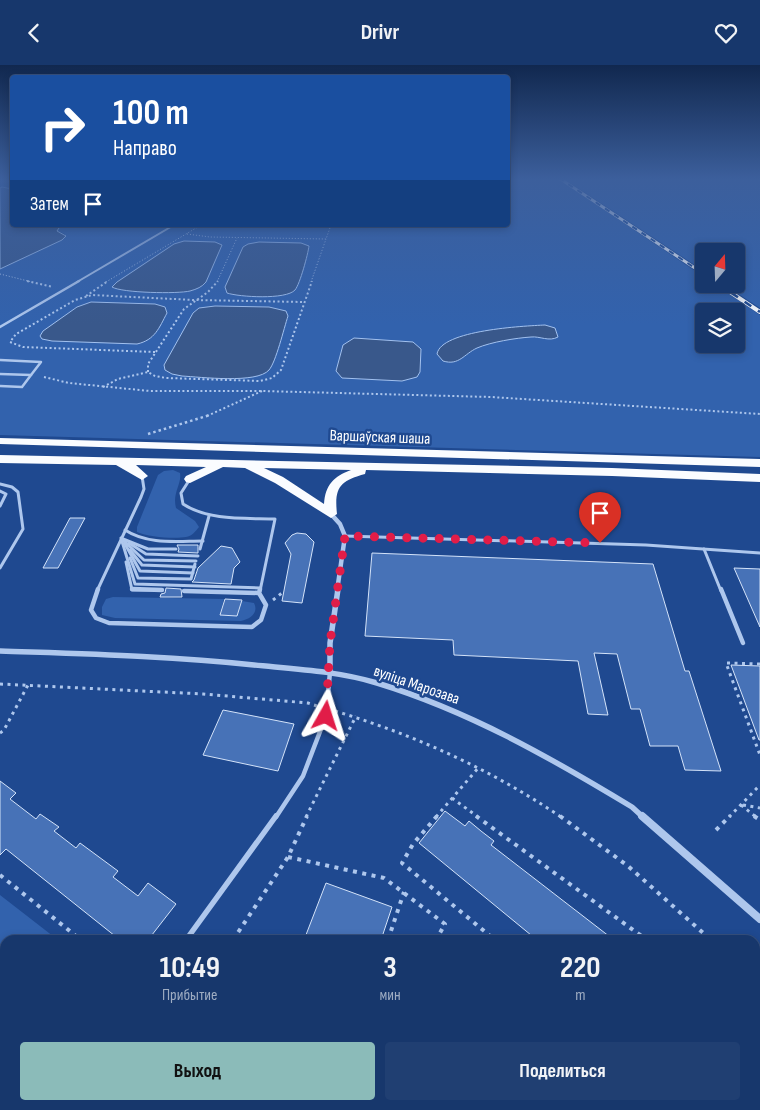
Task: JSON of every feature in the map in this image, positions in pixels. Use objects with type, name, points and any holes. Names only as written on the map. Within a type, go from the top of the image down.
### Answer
[{"type":"highway","name":"Варшаўская шаша","points":[[0,441],[760,463]]},
{"type":"highway","name":"Варшаўская шаша","points":[[0,459],[228,463],[760,478]]},
{"type":"highway","points":[[112,461],[134,469],[142,476]]},
{"type":"highway","points":[[190,479],[215,466],[228,463]]},
{"type":"highway","points":[[246,464],[279,480],[331,514]]},
{"type":"highway","points":[[331,514],[328,498],[336,482],[344,476],[378,467]]},
{"type":"street","points":[[330,672],[330,643],[345,536],[340,524],[331,514]]},
{"type":"street","name":"вуліца Марозава","points":[[0,651],[185,659],[330,672],[376,683],[421,697],[471,717],[552,759],[632,807],[760,919]]},
{"type":"lane","points":[[0,327],[171,227]]},
{"type":"lane","points":[[0,360],[41,361],[22,387],[0,386]]},
{"type":"lane","points":[[0,373],[32,375]]},
{"type":"lane","points":[[142,476],[144,489],[93,600],[91,610],[96,618],[109,623],[252,627],[261,620],[266,605],[260,591],[275,519],[210,516],[196,513],[184,505],[181,498],[183,487],[190,479]]},
{"type":"lane","points":[[0,484],[15,487],[18,492],[23,529],[0,568]]},
{"type":"lane","points":[[0,491],[6,494],[5,500],[0,506]]},
{"type":"lane","points":[[200,549],[210,516]]},
{"type":"lane","points":[[125,530],[132,536],[141,539],[203,541]]},
{"type":"lane","points":[[345,536],[646,545],[760,553]]},
{"type":"lane","points":[[121,538],[135,584],[260,591]]},
{"type":"lane","points":[[121,538],[148,549],[176,549]]},
{"type":"lane","points":[[121,538],[146,555],[198,556]]},
{"type":"lane","points":[[121,538],[142,565],[195,565],[191,579],[138,578],[121,538]]},
{"type":"lane","points":[[121,538],[140,571],[193,573]]},
{"type":"lane","points":[[121,538],[132,590],[162,590]]},
{"type":"lane","points":[[704,549],[743,643]]},
{"type":"lane","points":[[184,591],[260,591]]},
{"type":"lane","points":[[190,935],[264,834],[303,776],[327,709],[330,672]]},
{"type":"path","points":[[155,352],[23,347],[10,342],[16,334],[75,300],[86,296],[99,286],[198,227]]},
{"type":"path","points":[[103,387],[118,379],[148,372],[155,376],[166,378],[260,381],[272,379],[281,370],[330,227]]},
{"type":"path","points":[[187,233],[204,237],[326,239]]},
{"type":"path","points":[[148,372],[146,367],[177,318],[194,301],[208,292],[217,283],[237,238]]},
{"type":"path","points":[[0,274],[64,290]]},
{"type":"path","points":[[86,296],[194,301],[304,302]]},
{"type":"path","points":[[44,377],[69,383],[166,392],[262,391],[491,397],[760,414]]},
{"type":"path","points":[[140,436],[175,428],[198,420],[234,406],[262,391]]},
{"type":"path","points":[[760,663],[726,663],[758,754],[760,755]]},
{"type":"path","points":[[0,684],[204,694],[308,703],[356,716],[441,749],[479,767],[546,805],[604,845],[678,908],[706,935]]},
{"type":"path","points":[[0,733],[4,730],[28,685]]},
{"type":"path","points":[[236,935],[288,857],[323,780],[356,716]]},
{"type":"path","points":[[479,767],[413,844],[402,863],[489,935]]},
{"type":"path","points":[[716,829],[760,785]]},
{"type":"path","points":[[452,799],[641,935]]},
{"type":"path","points":[[741,805],[760,808]]},
{"type":"path","points":[[741,805],[760,820]]},
{"type":"path","points":[[288,857],[384,878],[445,924],[439,935]]},
{"type":"path","points":[[0,875],[75,935]]},
{"type":"path","points":[[390,935],[404,892]]},
{"type":"shaded area","points":[[0,227],[60,227],[57,231],[66,236],[62,240],[0,269]]},
{"type":"shaded area","points":[[60,227],[629,227],[695,271],[695,293],[727,293],[742,303],[695,303],[695,353],[745,353],[745,305],[760,315],[760,457],[0,435],[0,269],[65,238],[65,234],[57,231]]},
{"type":"shaded area","points":[[637,227],[760,227],[760,308],[737,293],[745,293],[745,243],[695,243],[695,265]]},
{"type":"shaded area","points":[[184,241],[215,242],[222,245],[206,282],[201,287],[184,292],[163,293],[127,291],[112,287],[174,244]]},
{"type":"shaded area","points":[[259,242],[301,243],[309,246],[297,287],[290,293],[273,296],[241,296],[227,293],[225,287],[243,247]]},
{"type":"shaded area","points":[[91,302],[155,304],[165,307],[167,313],[152,336],[148,340],[137,344],[42,339],[40,336],[43,331],[77,307]]},
{"type":"shaded area","points":[[215,306],[269,307],[286,311],[288,316],[277,353],[269,370],[253,377],[228,379],[182,376],[165,370],[164,365],[193,313],[199,308]]},
{"type":"shaded area","points":[[545,325],[555,328],[558,337],[551,339],[531,337],[496,342],[472,350],[461,359],[453,362],[443,361],[437,354],[442,346],[453,339],[467,335],[503,328]]},
{"type":"shaded area","points":[[354,338],[413,342],[421,349],[420,372],[417,377],[402,381],[342,378],[336,371],[343,345]]},
{"type":"shaded area","points":[[173,470],[180,473],[180,481],[175,498],[176,508],[195,521],[199,527],[190,536],[181,538],[168,538],[137,532],[137,527],[158,475],[164,471]]},
{"type":"shaded area","points":[[113,597],[224,599],[220,614],[237,616],[242,601],[254,603],[255,610],[248,619],[241,621],[115,618],[102,615],[102,607],[106,599]]},
{"type":"shaded area","points":[[0,895],[52,935],[0,935]]},
{"type":"building","points":[[70,518],[85,518],[58,568],[43,568]]},
{"type":"building","points":[[297,533],[306,534],[314,542],[302,603],[282,601],[291,554],[285,543],[292,535]]},
{"type":"building","points":[[177,545],[198,545],[198,553],[178,552]]},
{"type":"building","points":[[221,546],[232,548],[240,562],[234,568],[231,584],[192,582],[198,568]]},
{"type":"building","points":[[372,553],[653,564],[685,671],[689,671],[721,771],[685,770],[678,746],[650,746],[640,709],[631,709],[617,654],[594,653],[608,715],[588,714],[578,661],[454,655],[453,640],[365,636]]},
{"type":"building","points":[[734,568],[760,569],[760,627]]},
{"type":"building","points":[[166,588],[181,589],[182,597],[160,597],[161,594],[165,593]]},
{"type":"building","points":[[225,599],[242,600],[237,616],[220,615]]},
{"type":"building","points":[[731,665],[760,666],[760,740],[759,740]]},
{"type":"building","points":[[223,710],[294,724],[278,771],[203,755]]},
{"type":"building","points":[[0,781],[16,793],[10,799],[36,819],[40,814],[59,827],[54,831],[76,848],[80,843],[118,871],[113,877],[138,896],[148,883],[176,904],[152,935],[114,935],[6,849],[0,855]]},
{"type":"building","points":[[445,811],[465,826],[469,821],[494,841],[491,845],[608,935],[531,935],[419,843]]},
{"type":"building","points":[[326,883],[392,907],[383,935],[306,935]]},
{"type":"railway","points":[[633,227],[695,268]]},
{"type":"railway","points":[[732,293],[760,312]]},
{"type":"route","points":[[326,716],[330,672],[330,643],[345,536],[600,543]]}]
